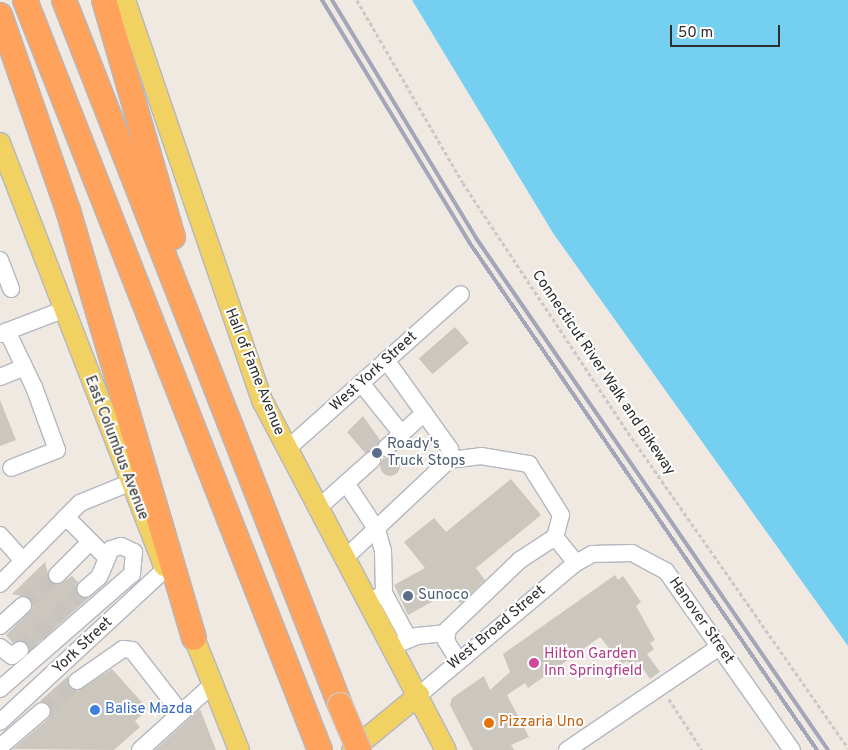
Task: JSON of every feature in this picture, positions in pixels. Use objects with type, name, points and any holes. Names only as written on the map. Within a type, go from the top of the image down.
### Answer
[{"type":"highway","points":[[25,0],[316,739]]},
{"type":"highway","points":[[64,0],[201,342],[359,750]]},
{"type":"highway","points":[[104,0],[201,342]]},
{"type":"highway","points":[[0,15],[68,210],[194,638]]},
{"type":"main road","name":"Hall of Fame Avenue","points":[[124,0],[243,351],[286,450],[344,559],[376,597],[401,643],[419,695],[446,750]]},
{"type":"main road","name":"East Columbus Avenue","points":[[0,143],[129,483],[239,750]]},
{"type":"main road","points":[[352,750],[419,695]]},
{"type":"street","points":[[0,260],[11,289]]},
{"type":"street","name":"West York Street","points":[[286,450],[461,294]]},
{"type":"street","points":[[11,468],[57,450],[34,387],[3,333],[63,310]]},
{"type":"street","points":[[344,559],[377,530],[448,460],[450,449],[386,360]]},
{"type":"street","points":[[0,377],[22,368]]},
{"type":"street","points":[[361,382],[402,434]]},
{"type":"street","points":[[386,448],[424,414]]},
{"type":"street","points":[[448,460],[481,456],[529,464],[562,515],[555,537],[520,560],[467,608],[447,633],[446,641],[458,660]]},
{"type":"street","points":[[317,509],[372,460]]},
{"type":"street","points":[[0,584],[21,558],[66,516],[97,493],[129,483]]},
{"type":"street","points":[[346,483],[377,530],[383,551],[376,597]]},
{"type":"street","points":[[66,516],[88,544],[104,556]]},
{"type":"street","points":[[0,535],[21,558]]},
{"type":"street","points":[[555,537],[576,562]]},
{"type":"street","points":[[57,575],[88,544]]},
{"type":"street","points":[[0,689],[136,567],[134,552],[128,548],[111,550],[104,556],[99,577],[85,589]]},
{"type":"street","name":"Hanover Street","points":[[576,562],[592,554],[612,551],[647,559],[670,576],[792,750]]},
{"type":"street","name":"West Broad Street","points":[[419,695],[576,562]]},
{"type":"street","name":"York Street","points":[[2,716],[165,569]]},
{"type":"street","points":[[0,626],[23,606]]},
{"type":"street","points":[[401,643],[447,633]]},
{"type":"street","points":[[0,647],[12,656],[20,650]]},
{"type":"street","points":[[567,750],[718,647]]},
{"type":"street","points":[[77,681],[123,649],[132,650],[181,713]]},
{"type":"street","points":[[140,750],[212,685]]},
{"type":"street","points":[[0,747],[42,711]]},
{"type":"path","name":"Connecticut River Walk and Bikeway","points":[[356,0],[463,183],[632,438],[848,748]]},
{"type":"path","points":[[661,687],[702,750]]},
{"type":"water","points":[[412,0],[848,0],[848,646],[553,233]]},
{"type":"building","points":[[455,327],[469,343],[433,374],[419,358]]},
{"type":"building","points":[[0,400],[16,440],[0,446]]},
{"type":"building","points":[[363,416],[380,440],[377,452],[365,453],[347,432]]},
{"type":"building","points":[[390,456],[397,459],[400,466],[397,473],[390,476],[383,473],[380,466],[383,459]]},
{"type":"building","points":[[511,479],[541,515],[476,568],[485,580],[461,603],[446,594],[408,615],[394,585],[425,568],[404,542],[434,518],[446,532]]},
{"type":"building","points":[[45,562],[50,582],[60,584],[72,576],[78,582],[77,595],[90,597],[30,650],[24,641],[13,643],[6,635],[33,608],[30,598],[12,594]]},
{"type":"building","name":"Hilton Garden Inn Springfield","points":[[615,575],[618,580],[623,576],[641,602],[636,606],[655,640],[650,643],[654,649],[647,654],[660,672],[650,679],[638,661],[631,666],[627,661],[622,664],[600,637],[528,688],[525,683],[507,695],[529,737],[511,745],[514,750],[473,750],[450,705],[452,698],[484,676],[490,690],[510,672],[503,654]]},
{"type":"building","name":"Balise Mazda","points":[[112,669],[148,709],[135,721],[140,727],[114,750],[13,749],[49,718],[50,705],[40,701],[68,676],[69,686],[78,691]]},
{"type":"building","points":[[200,709],[216,750],[155,750]]},
{"type":"tunnel","points":[[23,605],[57,575]]},
{"type":"tunnel","points":[[20,650],[85,589]]},
{"type":"tunnel","points":[[42,711],[77,681]]},
{"type":"railway","points":[[322,0],[469,242],[817,750]]},
{"type":"railway","points":[[332,0],[476,238],[828,750]]},
{"type":"place","name":"Roady's Truck Stops","points":[[377,453]]},
{"type":"place","name":"Sunoco","points":[[408,596]]},
{"type":"place","name":"Hilton Garden Inn Springfield","points":[[534,663]]},
{"type":"place","name":"Balise Mazda","points":[[95,710]]},
{"type":"place","name":"Pizzaria Uno","points":[[489,723]]}]
